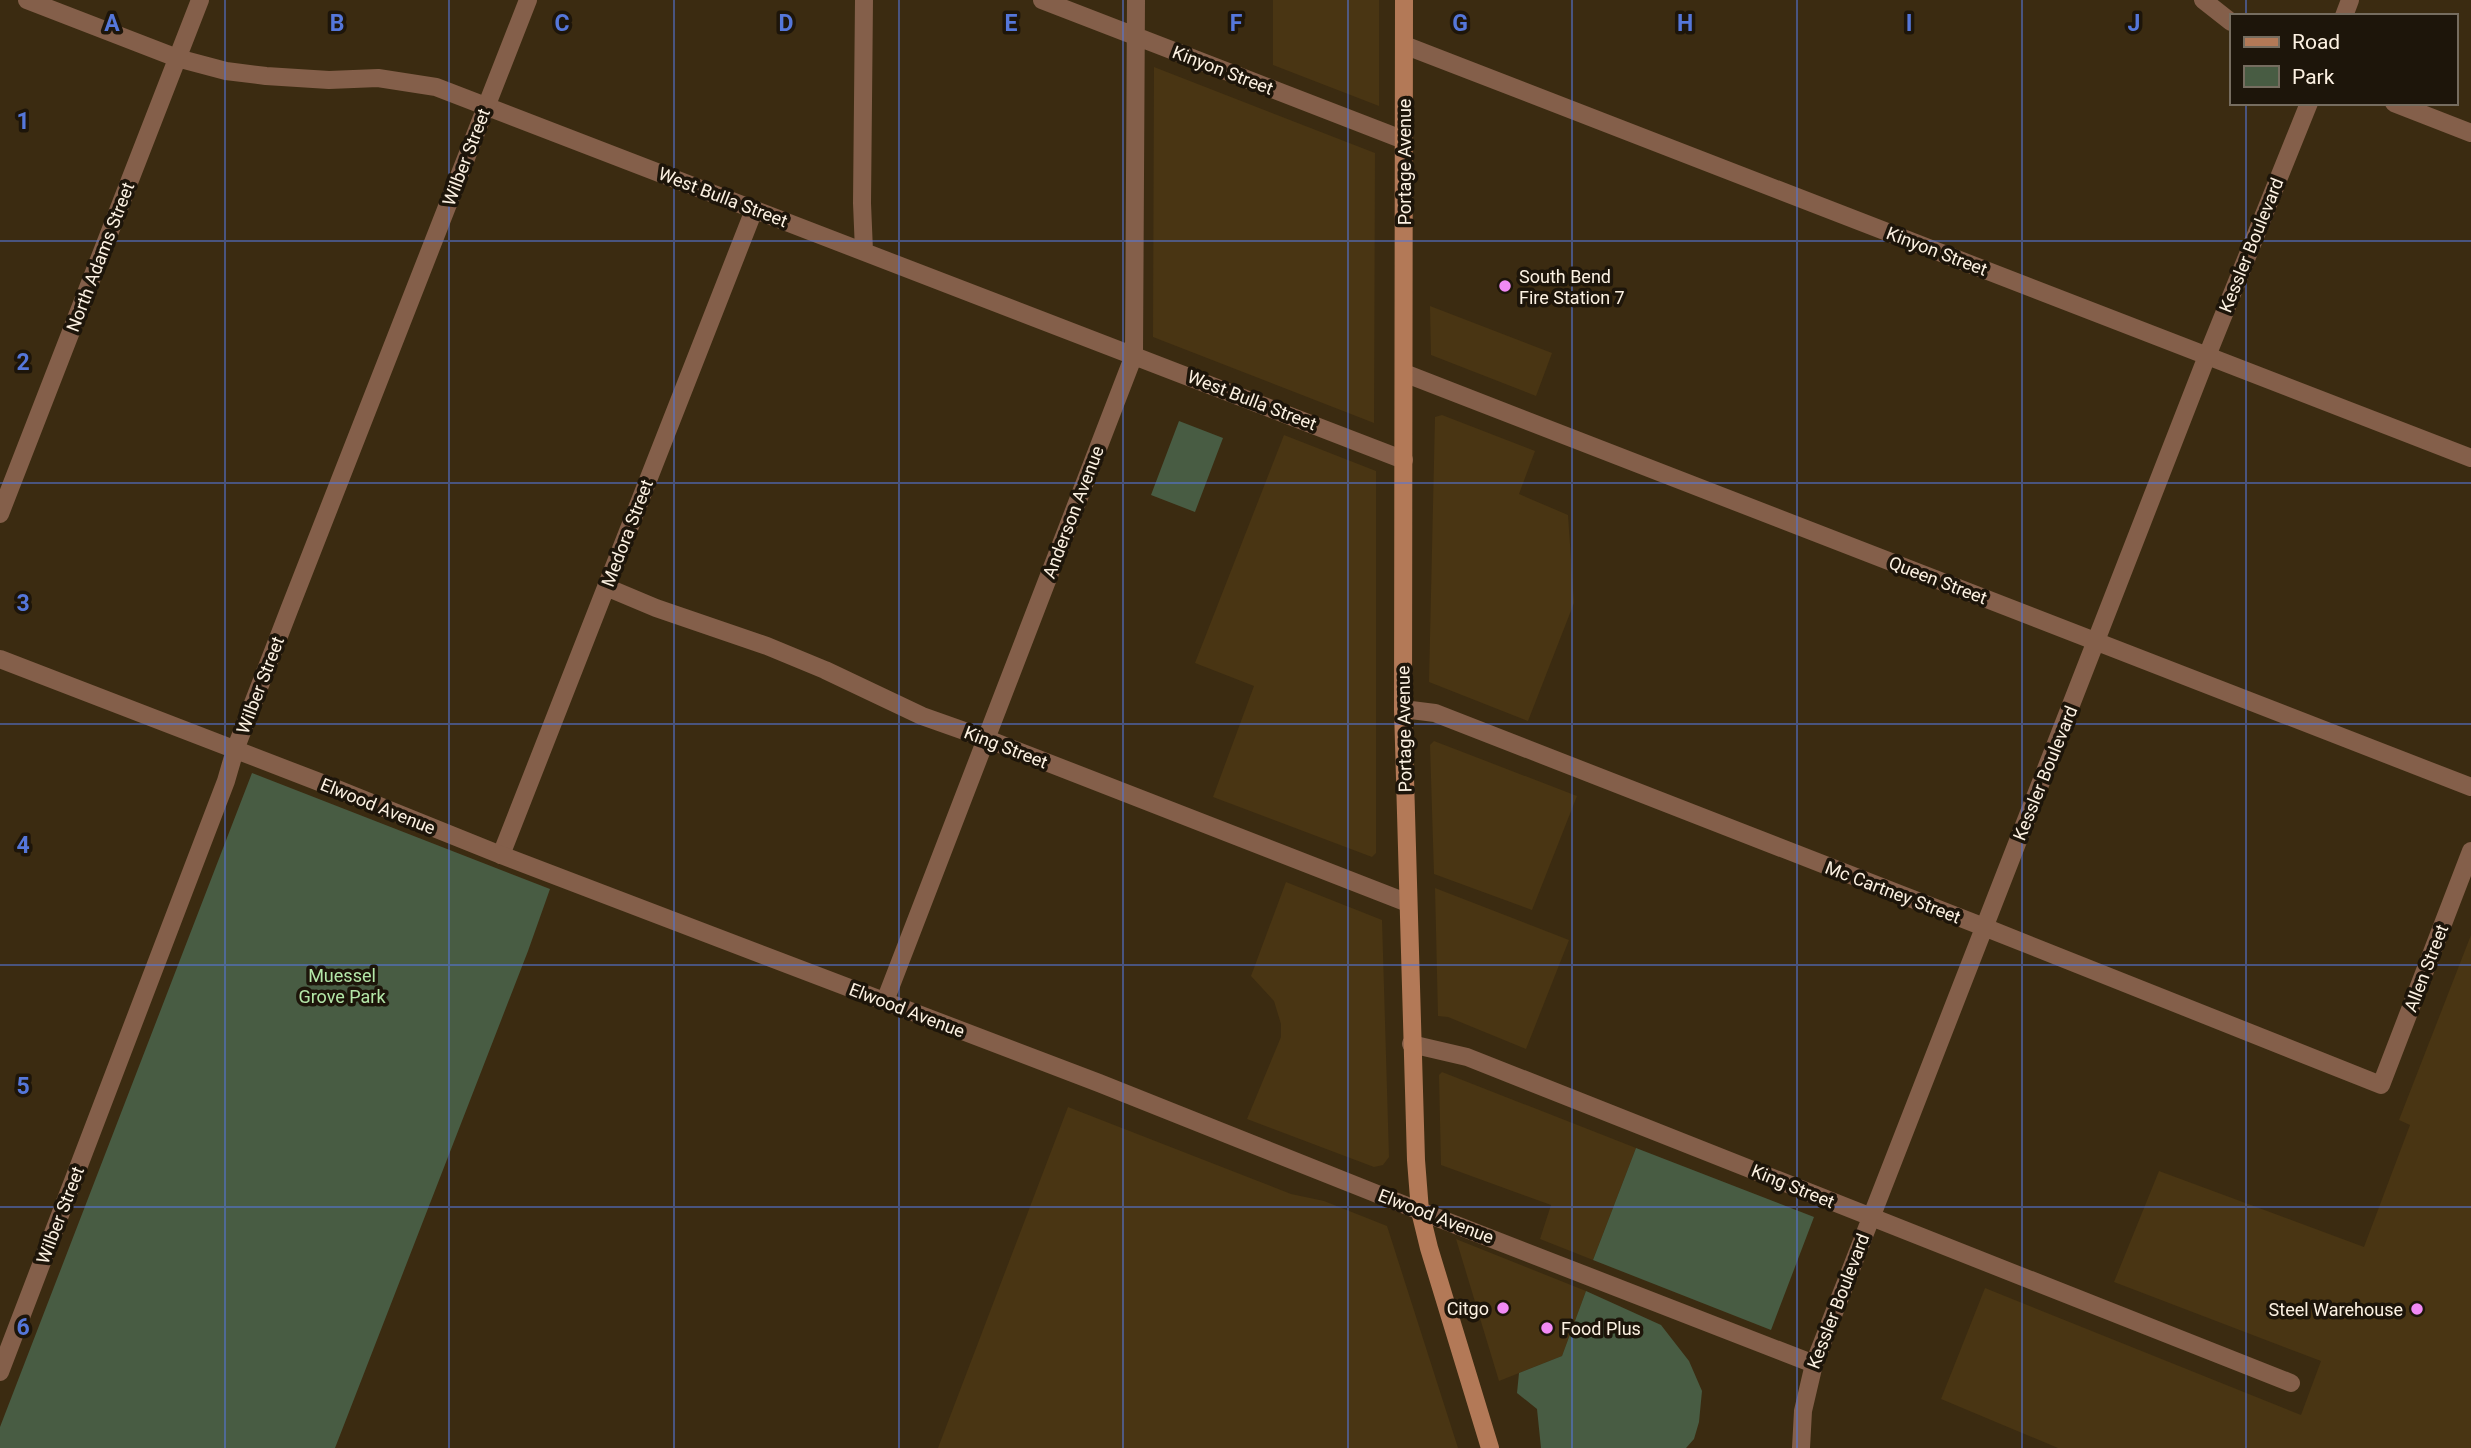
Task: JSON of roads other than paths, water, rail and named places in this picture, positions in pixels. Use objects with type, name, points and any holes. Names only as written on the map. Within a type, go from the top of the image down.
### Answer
[{"type":"main road","name":"Portage Avenue","points":[[1404,0],[1403,709],[1416,1160],[1420,1211],[1429,1248],[1490,1448]]},
{"type":"street","name":"West Bulla Street","points":[[27,0],[177,58],[226,71],[328,80],[378,78],[436,87],[1404,460]]},
{"type":"street","name":"North Adams Street","points":[[0,514],[200,0]]},
{"type":"street","name":"Wilber Street","points":[[0,1372],[226,781],[235,750],[528,0]]},
{"type":"street","points":[[864,0],[864,251]]},
{"type":"street","name":"Kinyon Street","points":[[1042,0],[1404,140]]},
{"type":"street","name":"Anderson Avenue","points":[[885,1001],[1134,355],[1136,0]]},
{"type":"street","points":[[2203,0],[2230,21]]},
{"type":"street","name":"Kinyon Street","points":[[1404,45],[2471,458]]},
{"type":"street","name":"Kessler Boulevard","points":[[1801,1448],[1802,1411],[1814,1364],[2207,356],[2308,105]]},
{"type":"street","points":[[2399,105],[2471,133]]},
{"type":"street","name":"Medora Street","points":[[501,855],[754,210]]},
{"type":"street","name":"Queen Street","points":[[1404,373],[2471,788]]},
{"type":"street","name":"King Street","points":[[606,587],[656,608],[767,646],[922,716],[987,738],[1408,903]]},
{"type":"street","name":"Elwood Avenue","points":[[0,659],[1814,1364]]},
{"type":"street","name":"Mc Cartney Street","points":[[1403,709],[1435,713],[2381,1085]]},
{"type":"street","name":"Allen Street","points":[[2381,1085],[2471,851]]},
{"type":"street","name":"King Street","points":[[1411,1044],[1467,1057],[2291,1383]]},
{"type":"place","name":"South Bend Fire Station 7","points":[[1505,286]]},
{"type":"place","name":"Citgo","points":[[1503,1308]]},
{"type":"place","name":"Steel Warehouse","points":[[2417,1309]]},
{"type":"place","name":"Food Plus","points":[[1547,1328]]},
{"type":"park label","name":"Muessel Grove Park","points":[[342,985]]}]
